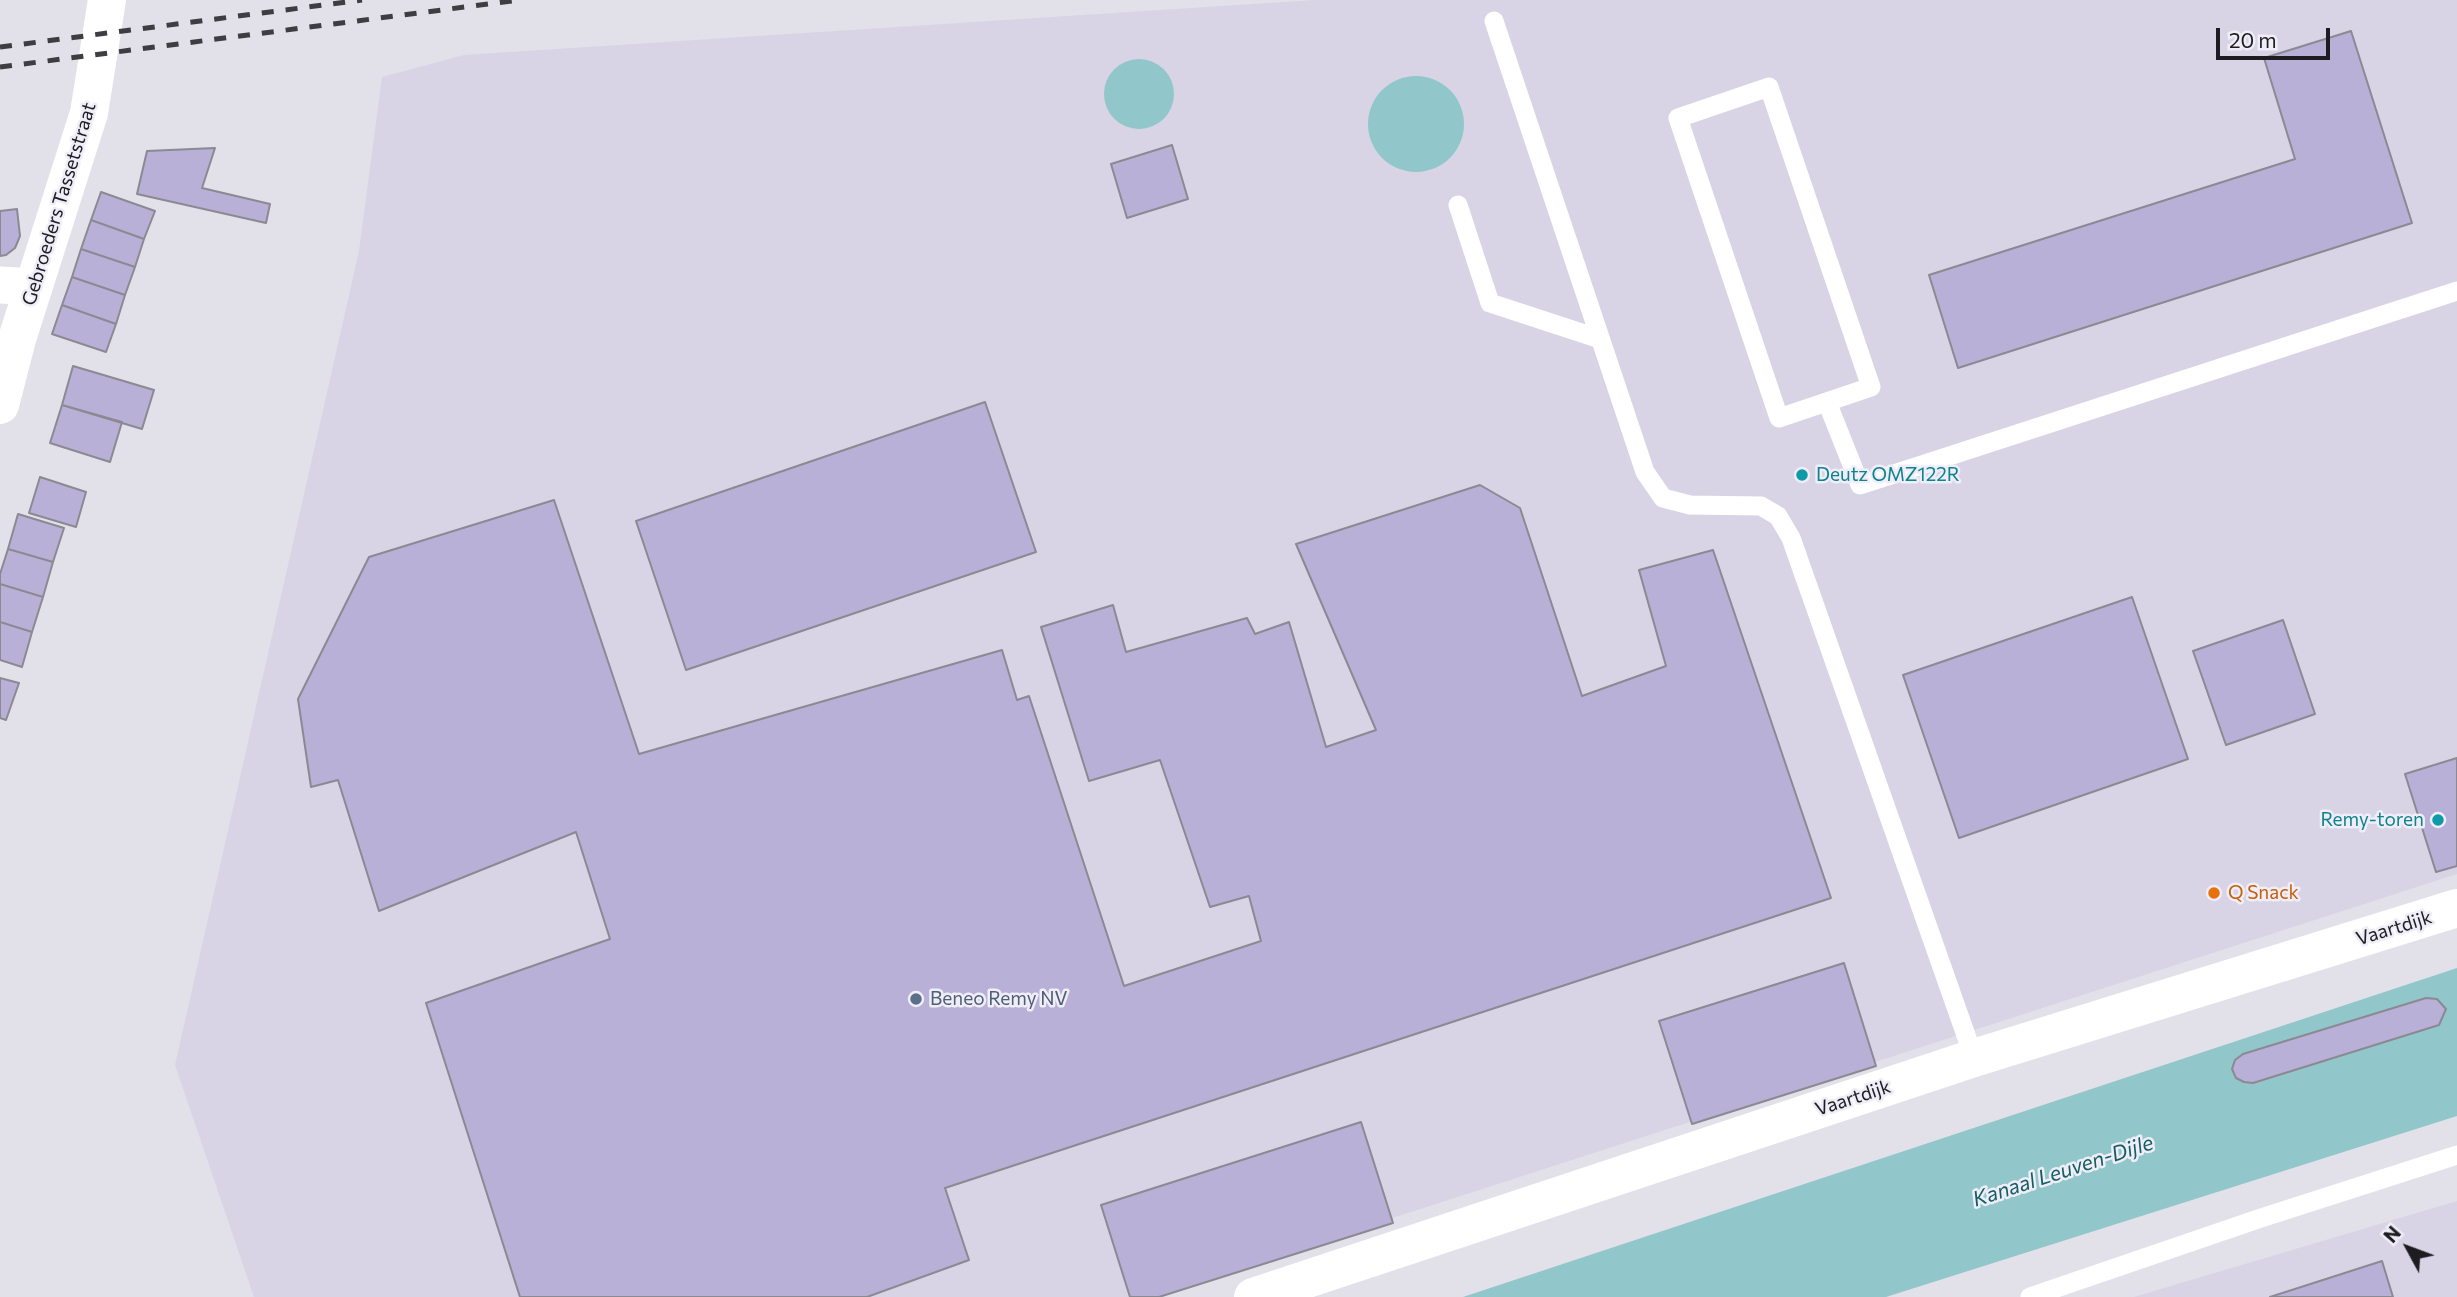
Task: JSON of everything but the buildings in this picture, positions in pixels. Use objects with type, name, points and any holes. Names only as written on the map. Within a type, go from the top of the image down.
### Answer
[{"type":"street","name":"Gebroeders Tassetstraat","points":[[0,405],[17,339],[17,286],[89,113],[107,0]]},
{"type":"street","name":"Vaartdijk","points":[[1253,1297],[1975,1058],[2457,908]]},
{"type":"lane","points":[[1494,21],[1645,472],[1663,498],[1690,505],[1761,506],[1777,516],[1791,538],[1975,1058]]},
{"type":"lane","points":[[1769,87],[1871,387],[1827,402],[1779,418],[1678,118],[1769,87]]},
{"type":"lane","points":[[1458,205],[1489,303],[1600,339]]},
{"type":"lane","points":[[1827,402],[1860,485],[2457,291]]},
{"type":"lane","points":[[2030,1297],[2260,1218],[2457,1155]]},
{"type":"shaded area","points":[[1315,0],[2457,0],[2457,874],[1148,1297],[254,1297],[175,1065],[359,251],[382,77],[464,55]]},
{"type":"shaded area","points":[[2457,1201],[2457,1297],[2134,1297]]},
{"type":"water","points":[[1139,59],[1164,69],[1174,94],[1164,119],[1139,129],[1114,119],[1104,94],[1114,69]]},
{"type":"water","points":[[1416,76],[1434,79],[1450,90],[1461,106],[1464,124],[1461,142],[1450,158],[1434,169],[1416,172],[1398,169],[1382,158],[1371,142],[1368,124],[1371,106],[1382,90],[1398,79]]},
{"type":"water","name":"Kanaal Leuven-Dijle","points":[[2457,968],[2457,1116],[1886,1297],[1463,1297]]},
{"type":"railway","points":[[0,47],[362,0]]},
{"type":"railway","points":[[0,67],[519,0]]},
{"type":"place","name":"Deutz OMZ122R","points":[[1802,475]]},
{"type":"place","name":"Remy-toren","points":[[2438,820]]},
{"type":"place","name":"Q Snack","points":[[2214,893]]},
{"type":"place","name":"Beneo Remy NV","points":[[916,999]]}]
